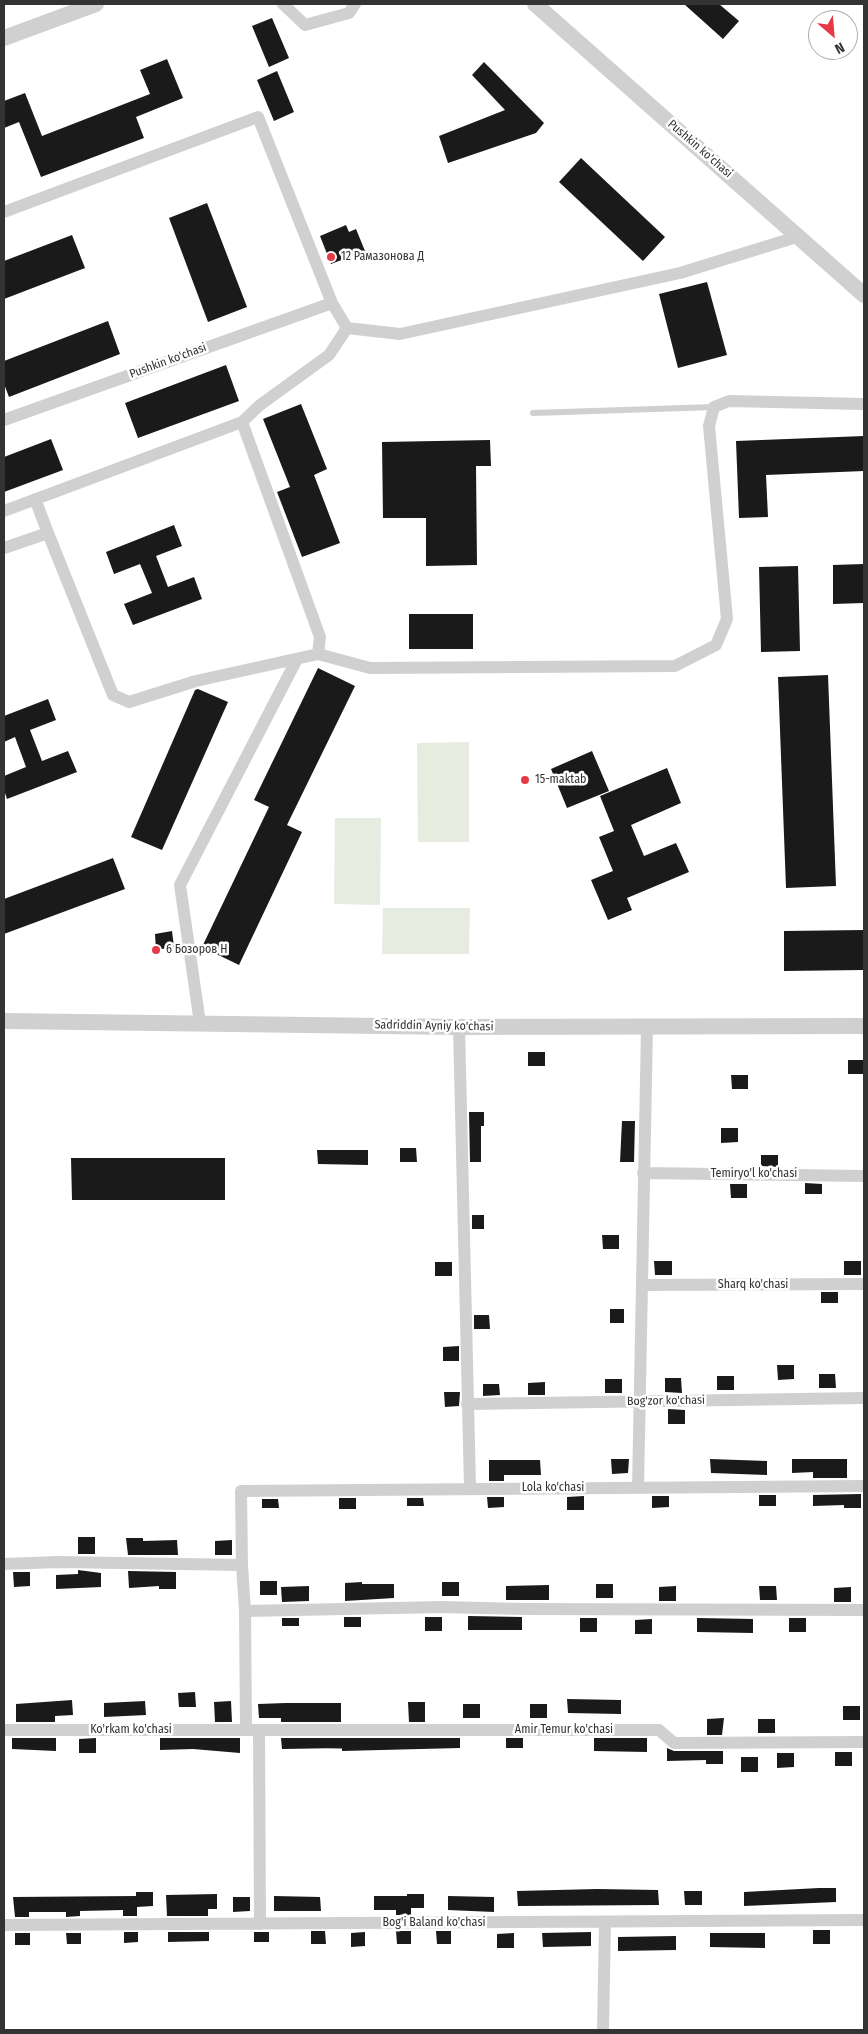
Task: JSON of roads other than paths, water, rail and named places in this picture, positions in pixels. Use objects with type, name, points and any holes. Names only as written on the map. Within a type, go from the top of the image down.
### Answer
[{"type":"street","points":[[4,38],[96,4]]},
{"type":"street","points":[[283,4],[305,25],[349,14],[355,4]]},
{"type":"street","name":"Pushkin ko'chasi","points":[[535,4],[800,236],[864,295]]},
{"type":"street","points":[[4,212],[258,117],[332,303],[347,328]]},
{"type":"street","points":[[347,328],[400,334],[680,273],[800,236]]},
{"type":"street","name":"Pushkin ko'chasi","points":[[4,420],[332,303]]},
{"type":"street","points":[[4,511],[242,422],[260,405],[329,355],[347,328]]},
{"type":"street","points":[[35,499],[113,695],[129,702],[196,681],[318,654],[370,668],[675,666],[716,645],[727,619],[709,426],[714,407],[729,402],[864,404]]},
{"type":"street","points":[[242,422],[320,637],[318,654]]},
{"type":"street","points":[[4,548],[48,533]]},
{"type":"street","points":[[200,1023],[180,885],[297,659]]},
{"type":"street","name":"Sadriddin Ayniy ko'chasi","points":[[4,1021],[459,1027],[864,1026]]},
{"type":"street","points":[[459,1027],[470,1488]]},
{"type":"street","points":[[638,1488],[638,1401],[647,1028]]},
{"type":"street","name":"Temiryo'l ko'chasi","points":[[643,1174],[864,1176]]},
{"type":"street","name":"Sharq ko'chasi","points":[[642,1285],[864,1284]]},
{"type":"street","name":"Bog'zor ko'chasi","points":[[467,1404],[864,1398]]},
{"type":"street","name":"Lola ko'chasi","points":[[242,1565],[242,1491],[864,1486]]},
{"type":"street","points":[[4,1564],[58,1562],[242,1565],[252,1730],[260,1924]]},
{"type":"street","points":[[245,1611],[442,1607],[864,1610]]},
{"type":"street","name":"Ko'rkam ko'chasi","points":[[4,1730],[252,1730]]},
{"type":"street","name":"Amir Temur ko'chasi","points":[[252,1730],[659,1730],[674,1743],[864,1742]]},
{"type":"street","name":"Bog'i Baland ko'chasi","points":[[4,1925],[864,1920]]},
{"type":"street","points":[[603,2030],[605,1923]]},
{"type":"lane","points":[[533,413],[714,407]]},
{"type":"place","name":"12 Рамазонова Д","points":[[331,257]]},
{"type":"place","name":"15-maktab","points":[[525,780]]},
{"type":"place","name":"6 Бозоров Н","points":[[156,950]]}]
